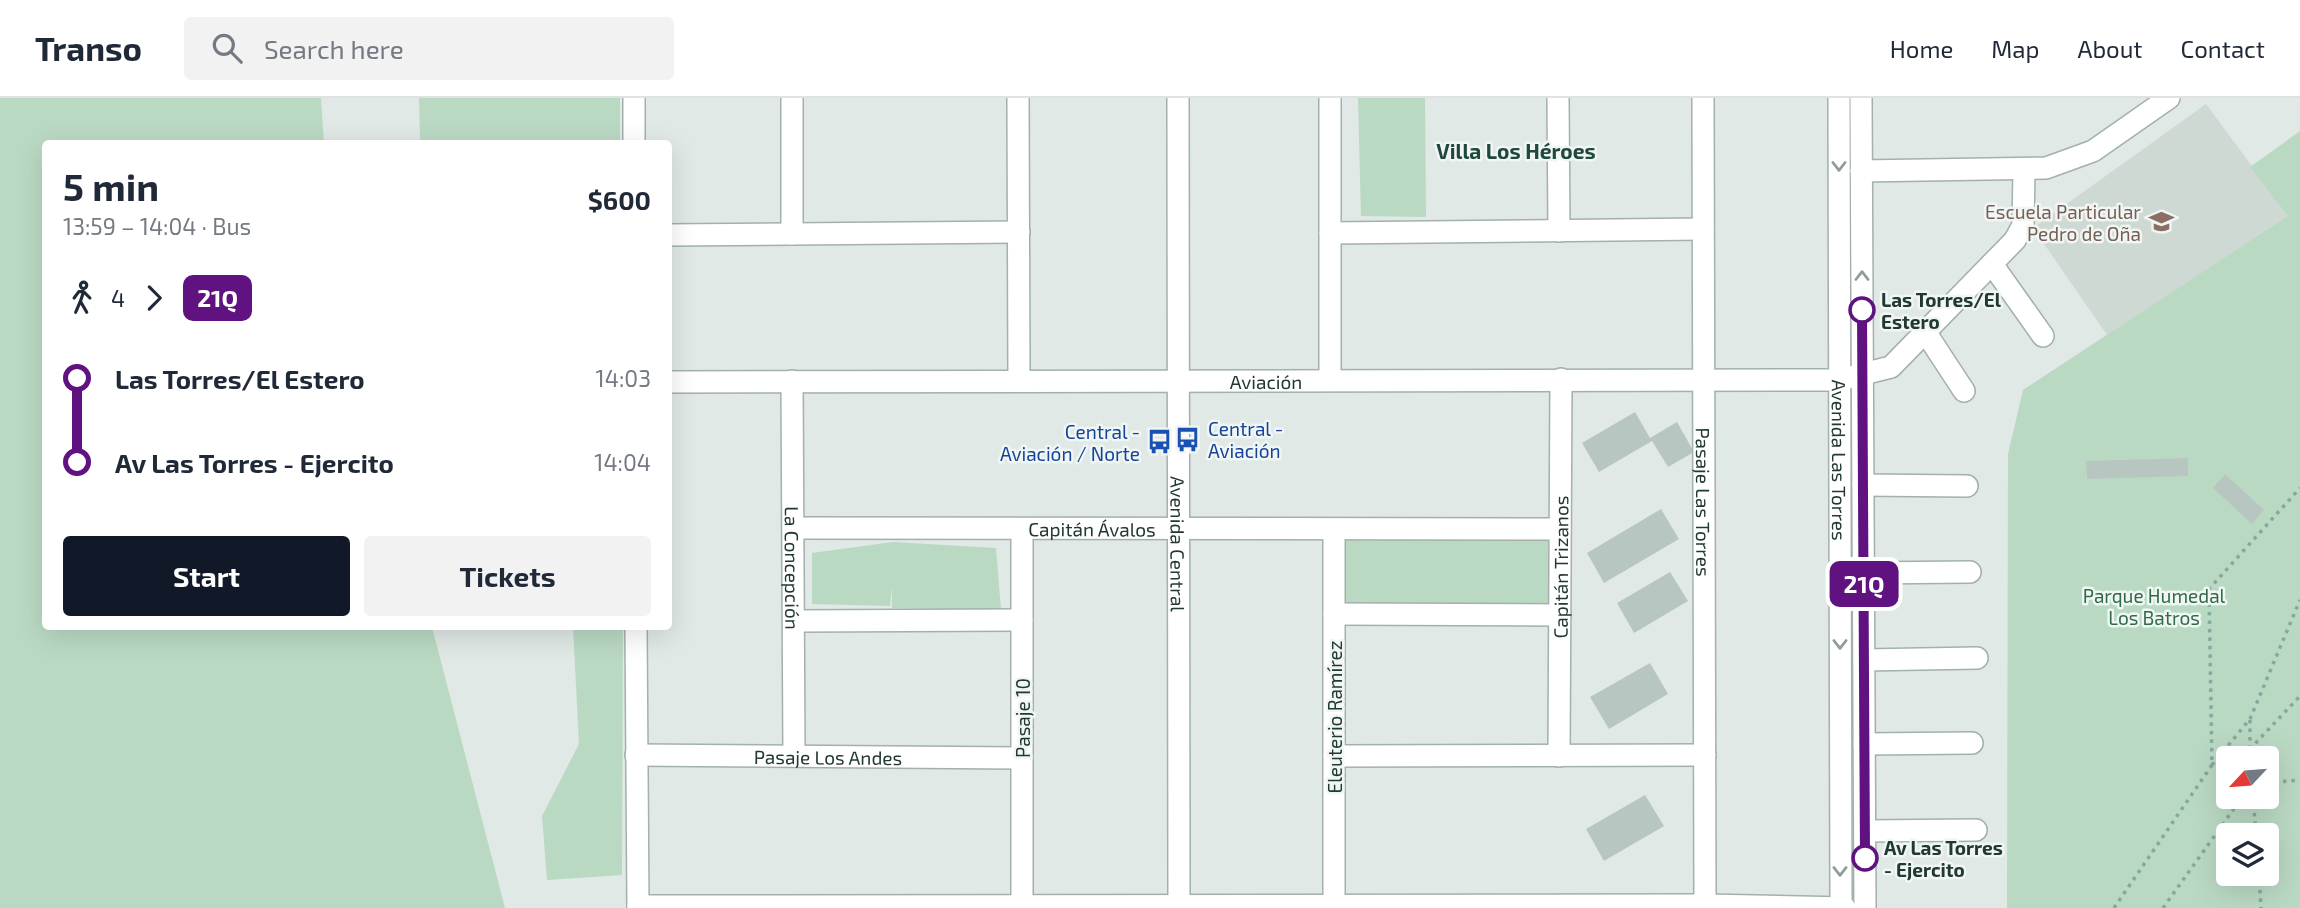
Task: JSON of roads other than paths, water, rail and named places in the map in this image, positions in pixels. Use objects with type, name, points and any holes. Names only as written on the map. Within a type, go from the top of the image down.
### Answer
[{"type":"street","points":[[634,98],[634,140]]},
{"type":"street","points":[[792,98],[792,234]]},
{"type":"street","points":[[1018,98],[1019,381]]},
{"type":"street","name":"Avenida Central","points":[[1178,98],[1179,907]]},
{"type":"street","points":[[1330,98],[1330,380]]},
{"type":"street","points":[[1558,98],[1559,231]]},
{"type":"street","name":"Pasaje Las Torres","points":[[1703,98],[1705,906]]},
{"type":"street","name":"Avenida Las Torres","points":[[1839,98],[1842,908]]},
{"type":"street","name":"Avenida Las Torres","points":[[1861,98],[1864,908]]},
{"type":"street","points":[[1861,171],[2024,171],[2064,163],[2093,151],[2169,98]]},
{"type":"street","name":"Aviación","points":[[672,382],[1839,380],[1891,367],[1992,264],[2023,225],[2024,171]]},
{"type":"street","points":[[1330,233],[1703,229]]},
{"type":"street","points":[[672,234],[1018,232]]},
{"type":"street","points":[[1992,264],[2043,336]]},
{"type":"street","points":[[1927,333],[1964,391]]},
{"type":"street","name":"Capitán Trizanos","points":[[1559,755],[1561,379]]},
{"type":"street","name":"La Concepción","points":[[793,381],[794,756]]},
{"type":"street","points":[[1863,485],[1967,486]]},
{"type":"street","name":"Capitán Ávalos","points":[[793,528],[1560,529]]},
{"type":"street","name":"Pasaje 10","points":[[1021,529],[1022,906]]},
{"type":"street","name":"Eleuterio Ramírez","points":[[1334,530],[1334,905]]},
{"type":"street","points":[[1864,573],[1970,572]]},
{"type":"street","points":[[1334,614],[1560,615]]},
{"type":"street","points":[[794,621],[1021,621]]},
{"type":"street","points":[[636,630],[638,907],[1334,905],[1842,908]]},
{"type":"street","points":[[1864,660],[1977,658]]},
{"type":"street","points":[[1864,744],[1972,743]]},
{"type":"street","name":"Pasaje Los Andes","points":[[636,755],[1021,758]]},
{"type":"street","points":[[1334,756],[1705,755]]},
{"type":"street","points":[[1865,831],[1976,830]]},
{"type":"place","name":"Escuela Particular Pedro de Oña","points":[[2161,222]]},
{"type":"place","name":"Las Torres/El Estero","points":[[1862,310]]},
{"type":"place","name":"Central - Aviación","points":[[1188,439]]},
{"type":"place","name":"Central - Aviación / Norte","points":[[1160,442]]},
{"type":"place","name":"Av Las Torres - Ejercito","points":[[1865,858]]},
{"type":"district","name":"Villa Los Héroes","points":[[1516,150]]},
{"type":"park label","name":"Parque Humedal Los Batros","points":[[2154,606]]}]
